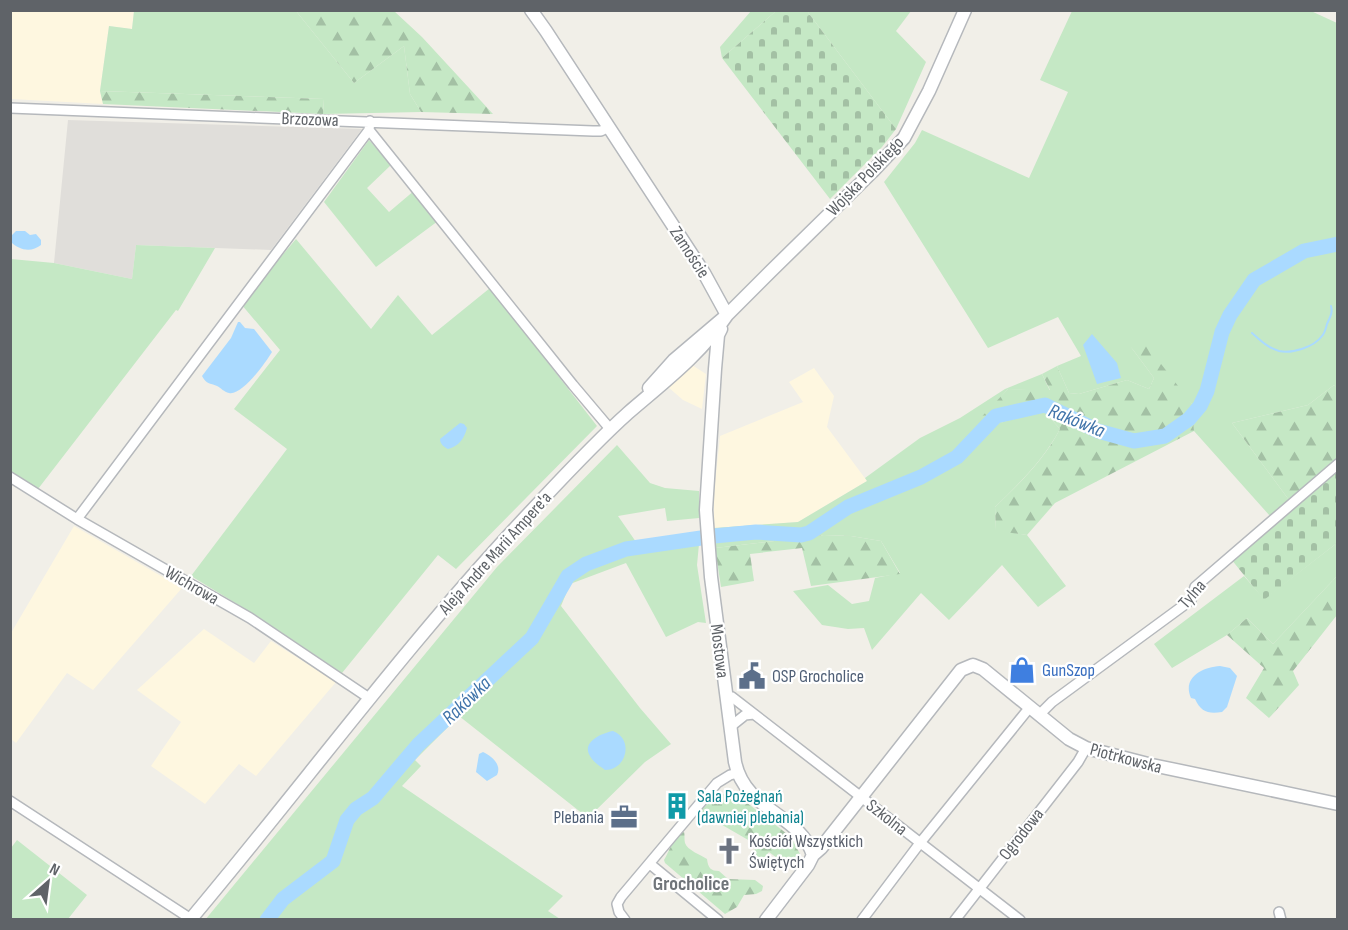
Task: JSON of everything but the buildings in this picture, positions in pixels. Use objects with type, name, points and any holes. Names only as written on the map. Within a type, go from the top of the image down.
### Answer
[{"type":"street","name":"Zamoście","points":[[531,10],[704,273],[727,315]]},
{"type":"street","name":"Wojska Polskiego","points":[[727,315],[866,179],[904,138],[929,91],[966,10]]},
{"type":"street","name":"Brzozowa","points":[[10,108],[370,126],[593,131],[602,131],[609,127]]},
{"type":"street","points":[[76,519],[370,126],[554,361],[611,430]]},
{"type":"street","name":"Aleja Andre Marii Ampere'a","points":[[190,919],[472,575],[627,414],[698,351],[727,315]]},
{"type":"street","name":"Aleja Andre Marii Ampere'a","points":[[627,414],[674,360],[727,315]]},
{"type":"street","points":[[716,360],[718,334],[727,315]]},
{"type":"street","points":[[698,351],[710,352],[716,360]]},
{"type":"street","name":"Mostowa","points":[[716,360],[706,493],[708,548],[730,727],[738,773]]},
{"type":"street","name":"Tylna","points":[[862,920],[920,843],[1034,711],[1052,702],[1191,600],[1195,587],[1338,464]]},
{"type":"street","name":"Wichrowa","points":[[10,477],[76,519],[250,618],[369,698]]},
{"type":"street","name":"Piotrkowska","points":[[766,920],[808,865],[813,855],[821,848],[961,670],[967,666],[979,666],[1069,739],[1086,748],[1152,765],[1338,804]]},
{"type":"street","name":"Szkolna","points":[[726,696],[732,697],[1020,920]]},
{"type":"street","points":[[730,727],[745,715],[754,714]]},
{"type":"street","name":"Ogrodowa","points":[[955,920],[1078,762],[1086,748]]},
{"type":"street","points":[[625,920],[617,904],[717,783],[730,775],[738,773],[740,781],[750,793],[799,833],[813,855]]},
{"type":"street","points":[[10,801],[190,919]]},
{"type":"street","points":[[650,864],[718,920]]},
{"type":"shaded area","points":[[10,11],[134,11],[132,29],[109,26],[100,91],[103,104],[11,99]]},
{"type":"shaded area","points":[[68,120],[362,129],[271,250],[136,245],[132,279],[54,263]]},
{"type":"shaded area","points":[[692,365],[706,374],[702,409],[683,400],[668,387]]},
{"type":"shaded area","points":[[814,368],[834,396],[827,427],[867,481],[798,522],[714,528],[714,493],[720,436],[803,402],[789,382]]},
{"type":"shaded area","points":[[74,526],[182,588],[93,690],[67,673],[16,743],[11,739],[11,633]]},
{"type":"shaded area","points":[[204,629],[254,663],[271,641],[336,682],[256,776],[239,764],[205,804],[151,766],[181,722],[137,690]]},
{"type":"green space","points":[[134,11],[296,11],[354,83],[404,46],[410,94],[421,112],[323,114],[324,99],[100,91],[109,26],[132,29]]},
{"type":"green space","points":[[296,11],[394,11],[422,37],[493,114],[421,112],[410,94],[404,46],[354,83]]},
{"type":"green space","points":[[751,11],[776,11],[722,58],[720,47]]},
{"type":"green space","points":[[776,11],[807,11],[896,129],[882,147],[830,199],[722,58]]},
{"type":"green space","points":[[807,11],[911,11],[896,31],[926,62],[896,129]]},
{"type":"green space","points":[[1072,11],[1311,11],[1337,23],[1337,389],[1334,385],[1308,405],[1232,423],[1289,500],[1270,516],[1194,431],[1192,404],[1131,347],[1154,378],[1149,389],[1127,380],[1079,394],[1069,393],[1057,366],[1081,356],[1058,317],[988,348],[884,182],[915,143],[922,130],[1029,178],[1068,92],[1040,80]]},
{"type":"green space","points":[[100,91],[324,99],[323,114],[103,104]]},
{"type":"green space","points":[[369,140],[391,165],[367,188],[389,212],[415,190],[438,221],[376,267],[324,202]]},
{"type":"green space","points":[[296,239],[371,329],[398,295],[432,335],[490,288],[597,426],[456,569],[438,555],[342,673],[257,616],[191,576],[287,449],[234,409],[280,350],[241,304]]},
{"type":"green space","points":[[136,245],[215,248],[178,311],[176,310],[38,489],[11,472],[11,259],[54,263],[132,279]]},
{"type":"green space","points":[[1141,338],[1192,404],[1194,431],[1055,503],[1027,535],[996,531],[995,507],[1039,461],[1060,429],[1044,411],[997,424],[981,440],[970,429],[1008,389],[1050,390],[1042,374],[1057,366],[1069,393],[1079,394],[1127,380],[1149,389],[1154,378],[1131,347]]},
{"type":"green space","points":[[1042,374],[1050,391],[1008,389],[992,407],[981,440],[996,424],[1044,411],[1060,429],[1039,461],[995,507],[996,530],[1027,535],[1066,586],[1038,607],[1002,565],[949,620],[921,593],[872,650],[864,628],[848,629],[822,625],[793,591],[828,585],[852,604],[869,601],[875,578],[900,573],[881,541],[851,536],[824,535],[715,548],[714,528],[798,522],[867,481],[865,478],[920,438],[960,418],[1005,389]]},
{"type":"green space","points":[[1334,385],[1338,389],[1337,459],[1289,500],[1232,423],[1308,405]]},
{"type":"green space","points":[[617,445],[650,483],[665,488],[699,491],[699,518],[667,521],[665,508],[618,516],[643,552],[699,544],[697,565],[706,623],[698,622],[666,637],[626,563],[570,584],[561,606],[640,708],[671,744],[645,762],[588,818],[459,716],[415,760],[421,766],[402,786],[563,896],[548,911],[560,919],[205,920],[497,567]]},
{"type":"green space","points":[[1337,470],[1337,543],[1264,600],[1231,559]]},
{"type":"green space","points":[[824,535],[851,536],[881,541],[900,574],[811,586],[802,548],[750,554],[754,581],[721,587],[715,548]]},
{"type":"green space","points":[[1337,543],[1337,576],[1273,644],[1247,618],[1227,635],[1172,668],[1154,644],[1244,576],[1264,599]]},
{"type":"green space","points":[[1337,576],[1337,615],[1293,671],[1299,685],[1269,718],[1246,698],[1264,668],[1227,635],[1247,618],[1273,644]]},
{"type":"green space","points":[[720,794],[737,795],[791,837],[800,854],[793,870],[769,852],[762,861],[754,854],[755,850],[750,841],[710,818],[697,819],[696,816]]},
{"type":"green space","points":[[684,832],[686,846],[707,859],[712,870],[719,871],[728,879],[755,880],[763,886],[762,891],[744,895],[737,907],[725,914],[665,863],[664,860],[672,844]]},
{"type":"green space","points":[[17,840],[87,895],[68,919],[11,919],[11,848]]},
{"type":"water","points":[[16,231],[25,231],[30,235],[36,234],[41,240],[41,245],[29,250],[18,247],[11,242],[11,236]]},
{"type":"water","points":[[238,322],[245,328],[254,329],[272,352],[247,384],[234,393],[229,393],[207,382],[202,376],[231,338]]},
{"type":"water","points":[[1092,334],[1117,363],[1121,378],[1097,384],[1083,345]]},
{"type":"water","points":[[460,423],[467,428],[464,436],[458,444],[448,449],[440,439]]},
{"type":"water","points":[[1220,666],[1230,668],[1237,676],[1227,707],[1222,712],[1213,713],[1202,709],[1195,699],[1191,698],[1189,685],[1191,679],[1201,671]]},
{"type":"water","points":[[613,731],[624,740],[625,754],[623,760],[613,769],[605,770],[591,758],[588,746],[599,736]]},
{"type":"water","points":[[483,752],[493,758],[498,768],[497,775],[487,781],[476,772],[479,754]]},
{"type":"waterway","name":"Rakówka","points":[[714,536],[756,532],[801,535],[809,533],[848,507],[921,477],[957,457],[996,416],[1045,405],[1098,431],[1134,441],[1165,436],[1189,419],[1200,406],[1207,391],[1222,332],[1230,315],[1254,280],[1304,251],[1338,244]]},
{"type":"waterway","points":[[1252,333],[1268,346],[1279,351],[1302,349],[1323,335],[1331,315],[1331,306]]},
{"type":"waterway","name":"Rakówka","points":[[267,920],[283,899],[333,861],[347,820],[356,809],[373,798],[418,745],[532,638],[568,576],[586,564],[626,549],[701,538]]},
{"type":"place","name":"GunSzop","points":[[1022,670]]},
{"type":"place","name":"OSP Grocholice","points":[[752,676]]},
{"type":"place","name":"Sala Pożegnań (dawniej plebania)","points":[[677,806]]},
{"type":"place","name":"Plebania","points":[[624,817]]},
{"type":"place","name":"Kościół Wszystkich Świętych","points":[[729,851]]},
{"type":"district","name":"Grocholice","points":[[691,883]]}]
